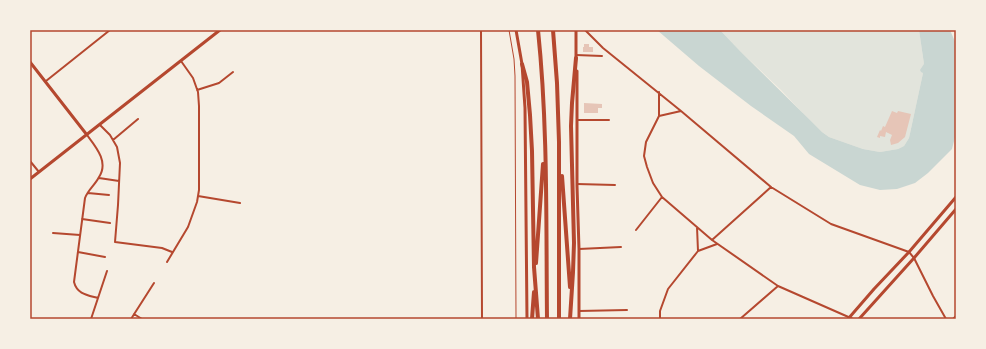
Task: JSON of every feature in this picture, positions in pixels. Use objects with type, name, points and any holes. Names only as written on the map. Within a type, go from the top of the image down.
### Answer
[{"type":"highway","points":[[538,30],[545,124],[547,319]]},
{"type":"highway","points":[[553,30],[571,319]]},
{"type":"highway","points":[[571,319],[574,243],[571,126],[576,56]]},
{"type":"highway","points":[[522,64],[527,82],[530,115],[534,267],[538,319]]},
{"type":"highway","points":[[532,319],[540,219],[545,124]]},
{"type":"highway","points":[[559,142],[559,319]]},
{"type":"main road","points":[[30,179],[220,30]]},
{"type":"main road","points":[[516,30],[522,64],[525,108],[527,319]]},
{"type":"main road","points":[[576,30],[580,319]]},
{"type":"main road","points":[[30,62],[87,135]]},
{"type":"main road","points":[[850,318],[956,197]]},
{"type":"main road","points":[[859,319],[956,209]]},
{"type":"street","points":[[46,82],[110,30]]},
{"type":"street","points":[[481,30],[482,319]]},
{"type":"street","points":[[585,30],[603,48],[659,92],[771,187],[832,224],[909,252],[914,258],[946,319]]},
{"type":"street","points":[[576,56],[602,56]]},
{"type":"street","points":[[167,262],[188,227],[195,209],[199,190],[199,106],[197,90],[193,78],[181,61]]},
{"type":"street","points":[[197,90],[219,83],[233,72]]},
{"type":"street","points":[[659,92],[659,116],[646,142],[644,156],[653,183],[662,197],[717,244],[778,286],[850,318]]},
{"type":"street","points":[[659,116],[681,111]]},
{"type":"street","points":[[113,140],[138,119]]},
{"type":"street","points":[[577,120],[608,120]]},
{"type":"street","points":[[100,125],[113,140],[117,148],[120,163],[115,242],[162,248],[172,252]]},
{"type":"street","points":[[87,135],[100,154],[102,170],[99,178],[87,192],[85,198],[74,278],[76,288],[81,293],[98,298]]},
{"type":"street","points":[[30,162],[38,172]]},
{"type":"street","points":[[99,178],[119,181]]},
{"type":"street","points":[[577,184],[615,185]]},
{"type":"street","points":[[712,240],[771,187]]},
{"type":"street","points":[[87,192],[109,195]]},
{"type":"street","points":[[198,196],[240,203]]},
{"type":"street","points":[[636,230],[662,197]]},
{"type":"street","points":[[82,219],[110,223]]},
{"type":"street","points":[[697,227],[698,251]]},
{"type":"street","points":[[53,233],[80,235]]},
{"type":"street","points":[[660,319],[660,311],[668,288],[698,251],[717,244]]},
{"type":"street","points":[[579,249],[621,247]]},
{"type":"street","points":[[78,252],[105,256]]},
{"type":"street","points":[[91,319],[107,271]]},
{"type":"street","points":[[131,319],[154,283]]},
{"type":"street","points":[[740,319],[778,286]]},
{"type":"street","points":[[579,311],[627,310]]},
{"type":"street","points":[[134,314],[142,319]]},
{"type":"street","points":[[953,319],[956,316]]},
{"type":"path","points":[[509,30],[515,76],[516,319]]},
{"type":"shaded area","points":[[657,30],[720,30],[822,132],[829,137],[863,149],[880,152],[898,149],[904,146],[909,138],[923,73],[920,70],[924,64],[919,30],[950,30],[956,44],[956,133],[952,149],[928,173],[915,183],[897,189],[880,190],[860,185],[809,154],[794,136],[751,106],[699,66]]},
{"type":"shaded area","points":[[720,30],[919,30],[924,64],[909,138],[904,146],[898,149],[880,152],[863,149],[829,137],[811,122]]},
{"type":"building","points":[[584,44],[589,44],[589,47],[593,47],[593,52],[583,52]]},
{"type":"building","points":[[584,103],[602,104],[602,108],[598,108],[598,113],[584,113]]},
{"type":"building","points":[[892,111],[911,114],[905,137],[898,143],[891,145],[890,140],[892,135],[886,132],[885,137],[877,137],[883,126],[885,127]]}]
